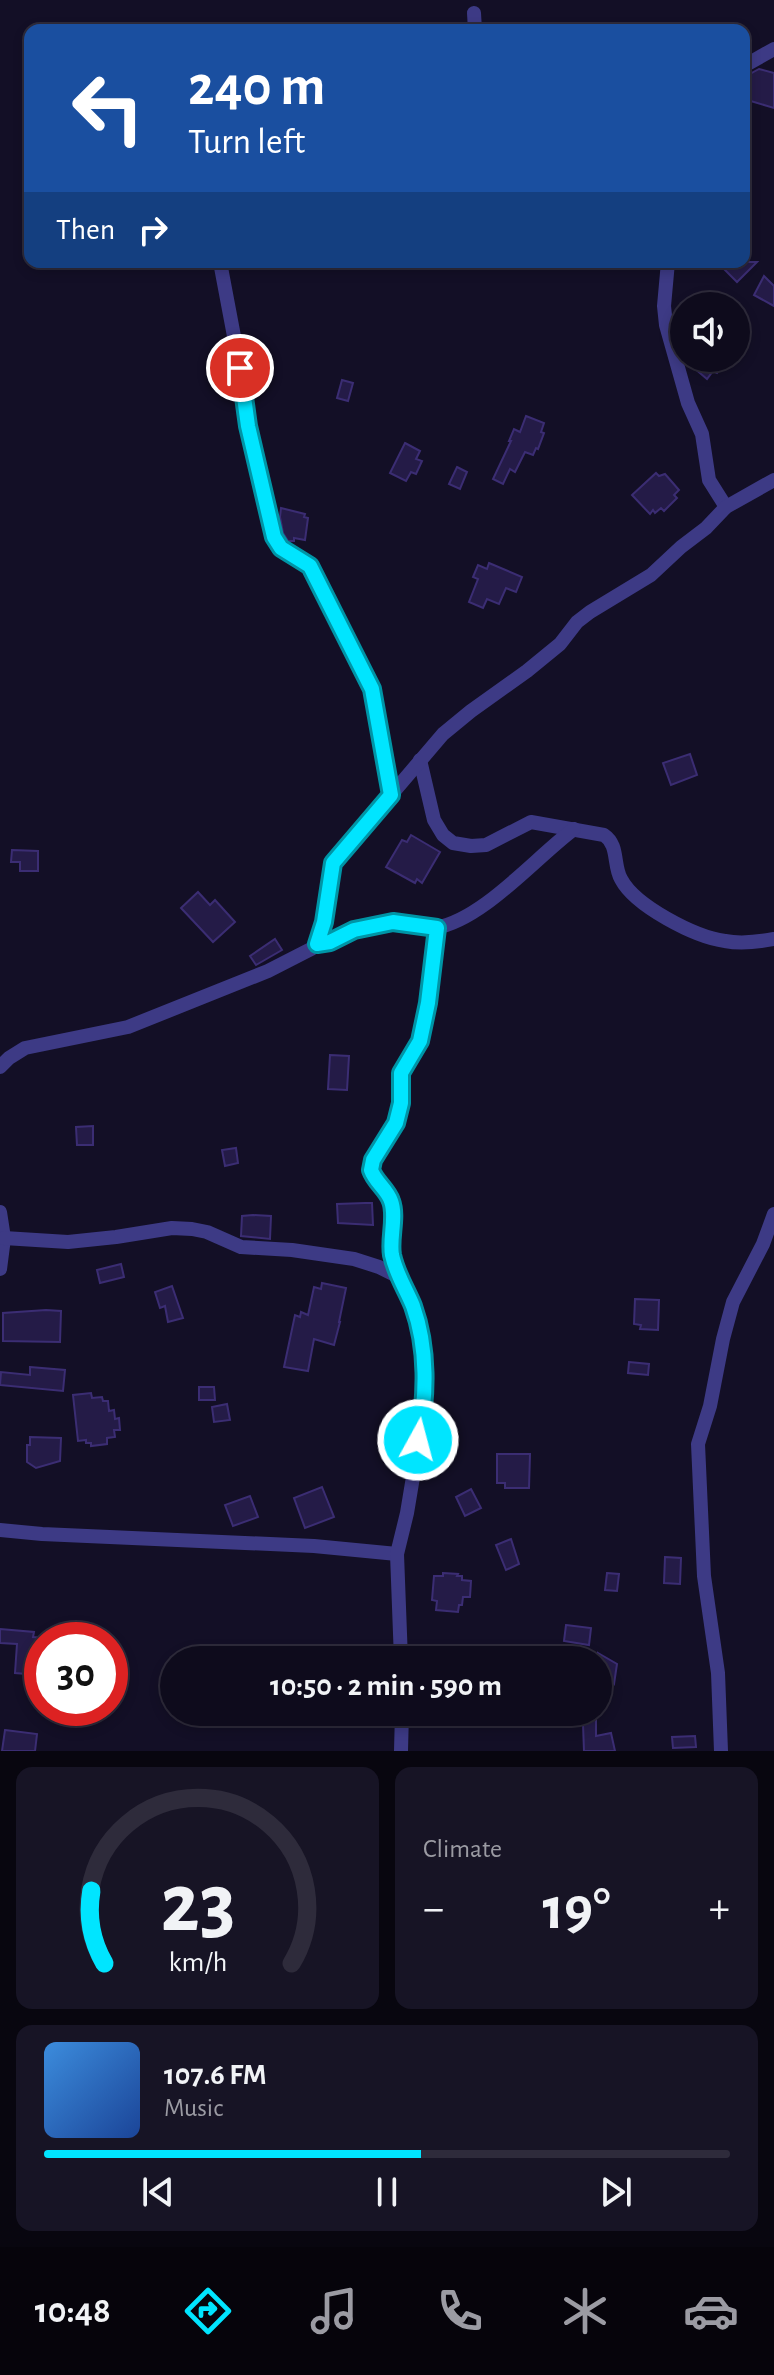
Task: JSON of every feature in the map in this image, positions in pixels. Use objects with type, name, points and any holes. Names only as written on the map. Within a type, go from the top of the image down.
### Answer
[{"type":"street","points":[[474,13],[475,24]]},
{"type":"street","points":[[750,63],[774,49]]},
{"type":"street","points":[[221,268],[248,426],[274,537],[281,548],[310,566],[372,689],[391,795]]},
{"type":"street","points":[[667,268],[664,306],[666,325],[686,396],[702,434],[709,480],[726,507]]},
{"type":"street","points":[[317,944],[324,922],[333,863],[443,734],[560,644],[577,622],[590,612],[651,575],[726,507],[774,480]]},
{"type":"street","points":[[420,760],[434,820],[447,840],[471,846],[486,845],[531,822],[595,832],[610,839],[620,878],[627,888],[679,925],[728,942],[750,943],[774,939]]},
{"type":"street","points":[[0,1067],[25,1048],[128,1027],[163,1014],[268,971],[317,944],[330,942],[354,930],[393,922],[437,928],[485,903],[574,829]]},
{"type":"street","points":[[400,1646],[397,1554],[422,1423],[424,1361],[414,1309],[399,1277],[390,1243],[391,1202],[371,1173],[371,1166],[396,1123],[401,1103],[401,1073],[420,1041],[437,928]]},
{"type":"street","points":[[0,1212],[4,1238],[0,1269]]},
{"type":"street","points":[[721,1751],[718,1673],[704,1576],[698,1444],[710,1406],[733,1302],[763,1244],[774,1214]]},
{"type":"street","points":[[4,1238],[68,1242],[172,1228],[192,1229],[241,1247],[292,1250],[354,1259],[399,1277]]},
{"type":"street","points":[[0,1530],[314,1546],[397,1554]]},
{"type":"street","points":[[401,1751],[402,1726]]},
{"type":"building","points":[[759,69],[774,73],[774,108],[750,101],[750,74]]},
{"type":"building","points":[[750,262],[757,262],[737,282],[723,268],[750,268]]},
{"type":"building","points":[[764,276],[774,286],[774,306],[754,295]]},
{"type":"building","points":[[699,372],[712,372],[707,379]]},
{"type":"building","points":[[342,380],[353,383],[348,401],[337,398]]},
{"type":"building","points":[[526,416],[544,423],[541,432],[544,433],[538,449],[533,455],[525,452],[515,472],[510,469],[503,484],[493,479],[514,429],[520,432]]},
{"type":"building","points":[[405,443],[420,451],[416,459],[422,461],[416,474],[411,472],[406,481],[390,473]]},
{"type":"building","points":[[457,467],[467,472],[460,489],[449,484]]},
{"type":"building","points":[[656,473],[659,476],[665,474],[679,490],[674,495],[677,498],[664,511],[661,508],[650,514],[632,495]]},
{"type":"building","points":[[281,508],[305,514],[304,517],[308,518],[305,540],[294,538],[294,541],[288,541],[283,533]]},
{"type":"building","points":[[489,563],[522,577],[516,592],[506,588],[499,604],[487,599],[483,608],[469,602],[478,579],[473,577],[478,565],[487,569]]},
{"type":"building","points":[[690,754],[697,775],[671,785],[663,763]]},
{"type":"building","points":[[411,835],[440,852],[422,883],[417,879],[415,883],[386,867],[402,840],[407,842]]},
{"type":"building","points":[[12,850],[38,851],[38,871],[20,871],[20,862],[11,862]]},
{"type":"building","points":[[198,892],[210,905],[215,900],[235,922],[213,942],[181,908]]},
{"type":"building","points":[[275,939],[282,950],[256,965],[250,956]]},
{"type":"building","points":[[330,1055],[349,1056],[347,1090],[328,1089]]},
{"type":"building","points":[[93,1126],[93,1145],[77,1145],[76,1127]]},
{"type":"building","points":[[236,1148],[238,1163],[225,1166],[222,1150]]},
{"type":"building","points":[[372,1203],[373,1225],[338,1223],[337,1204]]},
{"type":"building","points":[[242,1216],[271,1216],[270,1239],[241,1236]]},
{"type":"building","points":[[121,1264],[124,1277],[100,1283],[97,1270]]},
{"type":"building","points":[[322,1283],[346,1288],[334,1345],[314,1339],[308,1371],[284,1367],[295,1315],[300,1317],[301,1312],[308,1315],[314,1287],[321,1289]]},
{"type":"building","points":[[172,1286],[183,1318],[168,1322],[165,1306],[160,1308],[155,1292]]},
{"type":"building","points":[[635,1299],[659,1300],[658,1330],[640,1329],[641,1325],[634,1324]]},
{"type":"building","points":[[61,1311],[60,1342],[3,1341],[3,1313]]},
{"type":"building","points":[[629,1362],[649,1364],[648,1375],[628,1373]]},
{"type":"building","points":[[30,1367],[65,1370],[63,1391],[0,1385],[1,1372],[30,1375]]},
{"type":"building","points":[[199,1387],[214,1387],[215,1400],[199,1400]]},
{"type":"building","points":[[91,1393],[92,1398],[102,1397],[103,1401],[108,1401],[109,1411],[114,1410],[115,1419],[119,1418],[120,1430],[114,1430],[115,1437],[107,1438],[107,1444],[91,1446],[86,1440],[78,1441],[73,1395]]},
{"type":"building","points":[[227,1404],[230,1420],[214,1422],[212,1407]]},
{"type":"building","points":[[30,1437],[61,1438],[60,1461],[36,1468],[27,1462]]},
{"type":"building","points":[[497,1454],[530,1454],[529,1488],[505,1488],[505,1483],[497,1483]]},
{"type":"building","points":[[322,1487],[334,1517],[305,1528],[294,1498]]},
{"type":"building","points":[[471,1489],[481,1508],[465,1516],[456,1497]]},
{"type":"building","points":[[250,1496],[258,1517],[233,1526],[225,1505]]},
{"type":"building","points":[[511,1539],[519,1564],[506,1570],[496,1545]]},
{"type":"building","points":[[665,1557],[681,1558],[680,1584],[664,1583]]},
{"type":"building","points":[[443,1573],[458,1574],[462,1580],[471,1581],[470,1597],[463,1597],[458,1612],[436,1610],[437,1601],[432,1600],[434,1576],[443,1576]]},
{"type":"building","points":[[607,1573],[619,1574],[617,1591],[605,1590]]},
{"type":"building","points":[[566,1625],[591,1628],[589,1645],[564,1641]]},
{"type":"building","points":[[0,1629],[24,1631],[24,1674],[15,1673],[17,1644],[0,1643]]},
{"type":"building","points":[[612,1661],[617,1664],[612,1683]]},
{"type":"building","points":[[583,1726],[596,1726],[596,1736],[611,1733],[615,1751],[584,1751]]},
{"type":"building","points":[[5,1730],[37,1734],[35,1751],[2,1751]]},
{"type":"building","points":[[695,1736],[696,1747],[673,1748],[672,1737]]},
{"type":"route","points":[[240,368],[248,426],[274,537],[287,553],[310,566],[372,689],[391,795],[333,863],[324,922],[317,944],[330,942],[354,930],[393,922],[437,928],[420,1041],[401,1073],[401,1103],[396,1123],[371,1166],[373,1175],[391,1202],[390,1243],[393,1259],[414,1309],[419,1330],[424,1361],[422,1423],[418,1440]]}]
